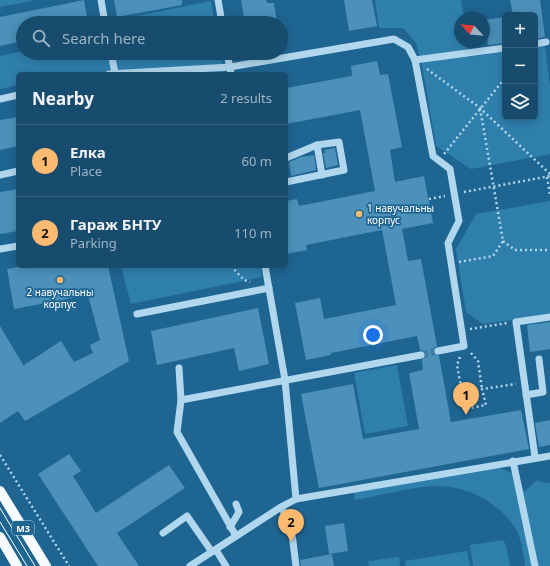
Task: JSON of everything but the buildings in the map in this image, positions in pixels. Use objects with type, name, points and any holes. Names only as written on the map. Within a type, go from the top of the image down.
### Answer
[{"type":"main road","name":"М3","points":[[0,491],[46,566]]},
{"type":"main road","name":"М3","points":[[0,537],[17,566]]},
{"type":"lane","points":[[101,0],[104,16]]},
{"type":"lane","points":[[218,0],[221,16]]},
{"type":"lane","points":[[288,59],[394,39],[408,47],[415,60],[433,156],[450,170],[459,221],[448,243],[464,346],[438,351]]},
{"type":"lane","points":[[538,43],[546,42]]},
{"type":"lane","points":[[415,60],[502,48]]},
{"type":"lane","points":[[111,60],[112,72]]},
{"type":"lane","points":[[229,60],[231,70]]},
{"type":"lane","points":[[152,72],[231,70],[284,60]]},
{"type":"lane","points":[[0,99],[16,95]]},
{"type":"lane","points":[[288,157],[317,145],[339,142],[344,170],[288,182]]},
{"type":"lane","points":[[317,145],[322,175]]},
{"type":"lane","points":[[0,175],[16,171]]},
{"type":"lane","points":[[0,249],[16,246]]},
{"type":"lane","points":[[265,268],[286,380],[296,499]]},
{"type":"lane","points":[[136,314],[269,288]]},
{"type":"lane","points":[[535,457],[516,322],[550,317]]},
{"type":"lane","points":[[181,400],[421,355]]},
{"type":"lane","points":[[526,395],[543,392],[539,359]]},
{"type":"lane","points":[[178,368],[181,400],[177,432],[236,536]]},
{"type":"lane","points":[[190,566],[280,507],[296,499],[535,457],[550,456]]},
{"type":"lane","points":[[513,461],[535,566]]},
{"type":"lane","points":[[230,527],[239,512],[236,504]]},
{"type":"lane","points":[[280,507],[291,526],[296,566]]},
{"type":"lane","points":[[163,533],[187,516],[226,566]]},
{"type":"path","points":[[415,60],[480,108],[549,176],[550,196]]},
{"type":"path","points":[[439,161],[502,82]]},
{"type":"path","points":[[451,263],[493,256],[503,241],[480,108]]},
{"type":"path","points":[[429,199],[549,176]]},
{"type":"path","points":[[503,241],[515,250],[550,250]]},
{"type":"path","points":[[233,268],[244,280],[269,288]]},
{"type":"path","points":[[462,330],[516,322]]},
{"type":"path","points":[[464,346],[478,361],[482,389],[486,405],[465,409],[457,365],[464,346]]},
{"type":"path","points":[[482,389],[524,383]]},
{"type":"path","points":[[0,455],[69,566]]},
{"type":"shaded area","points":[[0,0],[36,0],[0,7]]},
{"type":"shaded area","points":[[375,0],[461,0],[463,12],[454,12],[454,48],[468,48],[469,57],[502,52],[502,120],[538,120],[538,47],[545,46],[550,87],[550,154],[471,169],[436,146],[422,65],[416,43],[403,28],[379,28]]},
{"type":"shaded area","points":[[211,1],[214,16],[136,16]]},
{"type":"shaded area","points":[[16,53],[16,60],[222,60],[225,72],[16,72],[16,85],[0,89],[0,56]]},
{"type":"shaded area","points":[[550,201],[550,315],[483,324],[466,312],[456,249],[476,214]]},
{"type":"shaded area","points":[[122,268],[260,268],[262,277],[131,304]]},
{"type":"shaded area","points":[[397,365],[408,426],[365,434],[354,373]]},
{"type":"shaded area","points":[[499,468],[516,476],[521,483],[524,492],[536,481],[550,483],[550,566],[525,566],[519,537],[508,518],[500,510],[480,496],[469,492],[446,486],[434,486],[355,500],[354,490]]},
{"type":"shaded area","points":[[503,540],[506,545],[510,566],[473,566],[470,545]]},
{"type":"shaded area","points":[[467,551],[470,566],[406,566],[405,561]]},
{"type":"shaded area","points":[[399,557],[400,566],[369,566],[368,561]]},
{"type":"tunnel","points":[[421,355],[438,351]]},
{"type":"tram line","points":[[0,508],[35,566]]},
{"type":"tram line","points":[[0,522],[27,566]]},
{"type":"place","name":"1 навучальны корпус","points":[[359,214]]},
{"type":"place","name":"2 навучальны корпус","points":[[60,280]]},
{"type":"place","name":"Елка","points":[[466,415]]},
{"type":"place","name":"Гараж БНТУ","points":[[291,542]]}]
